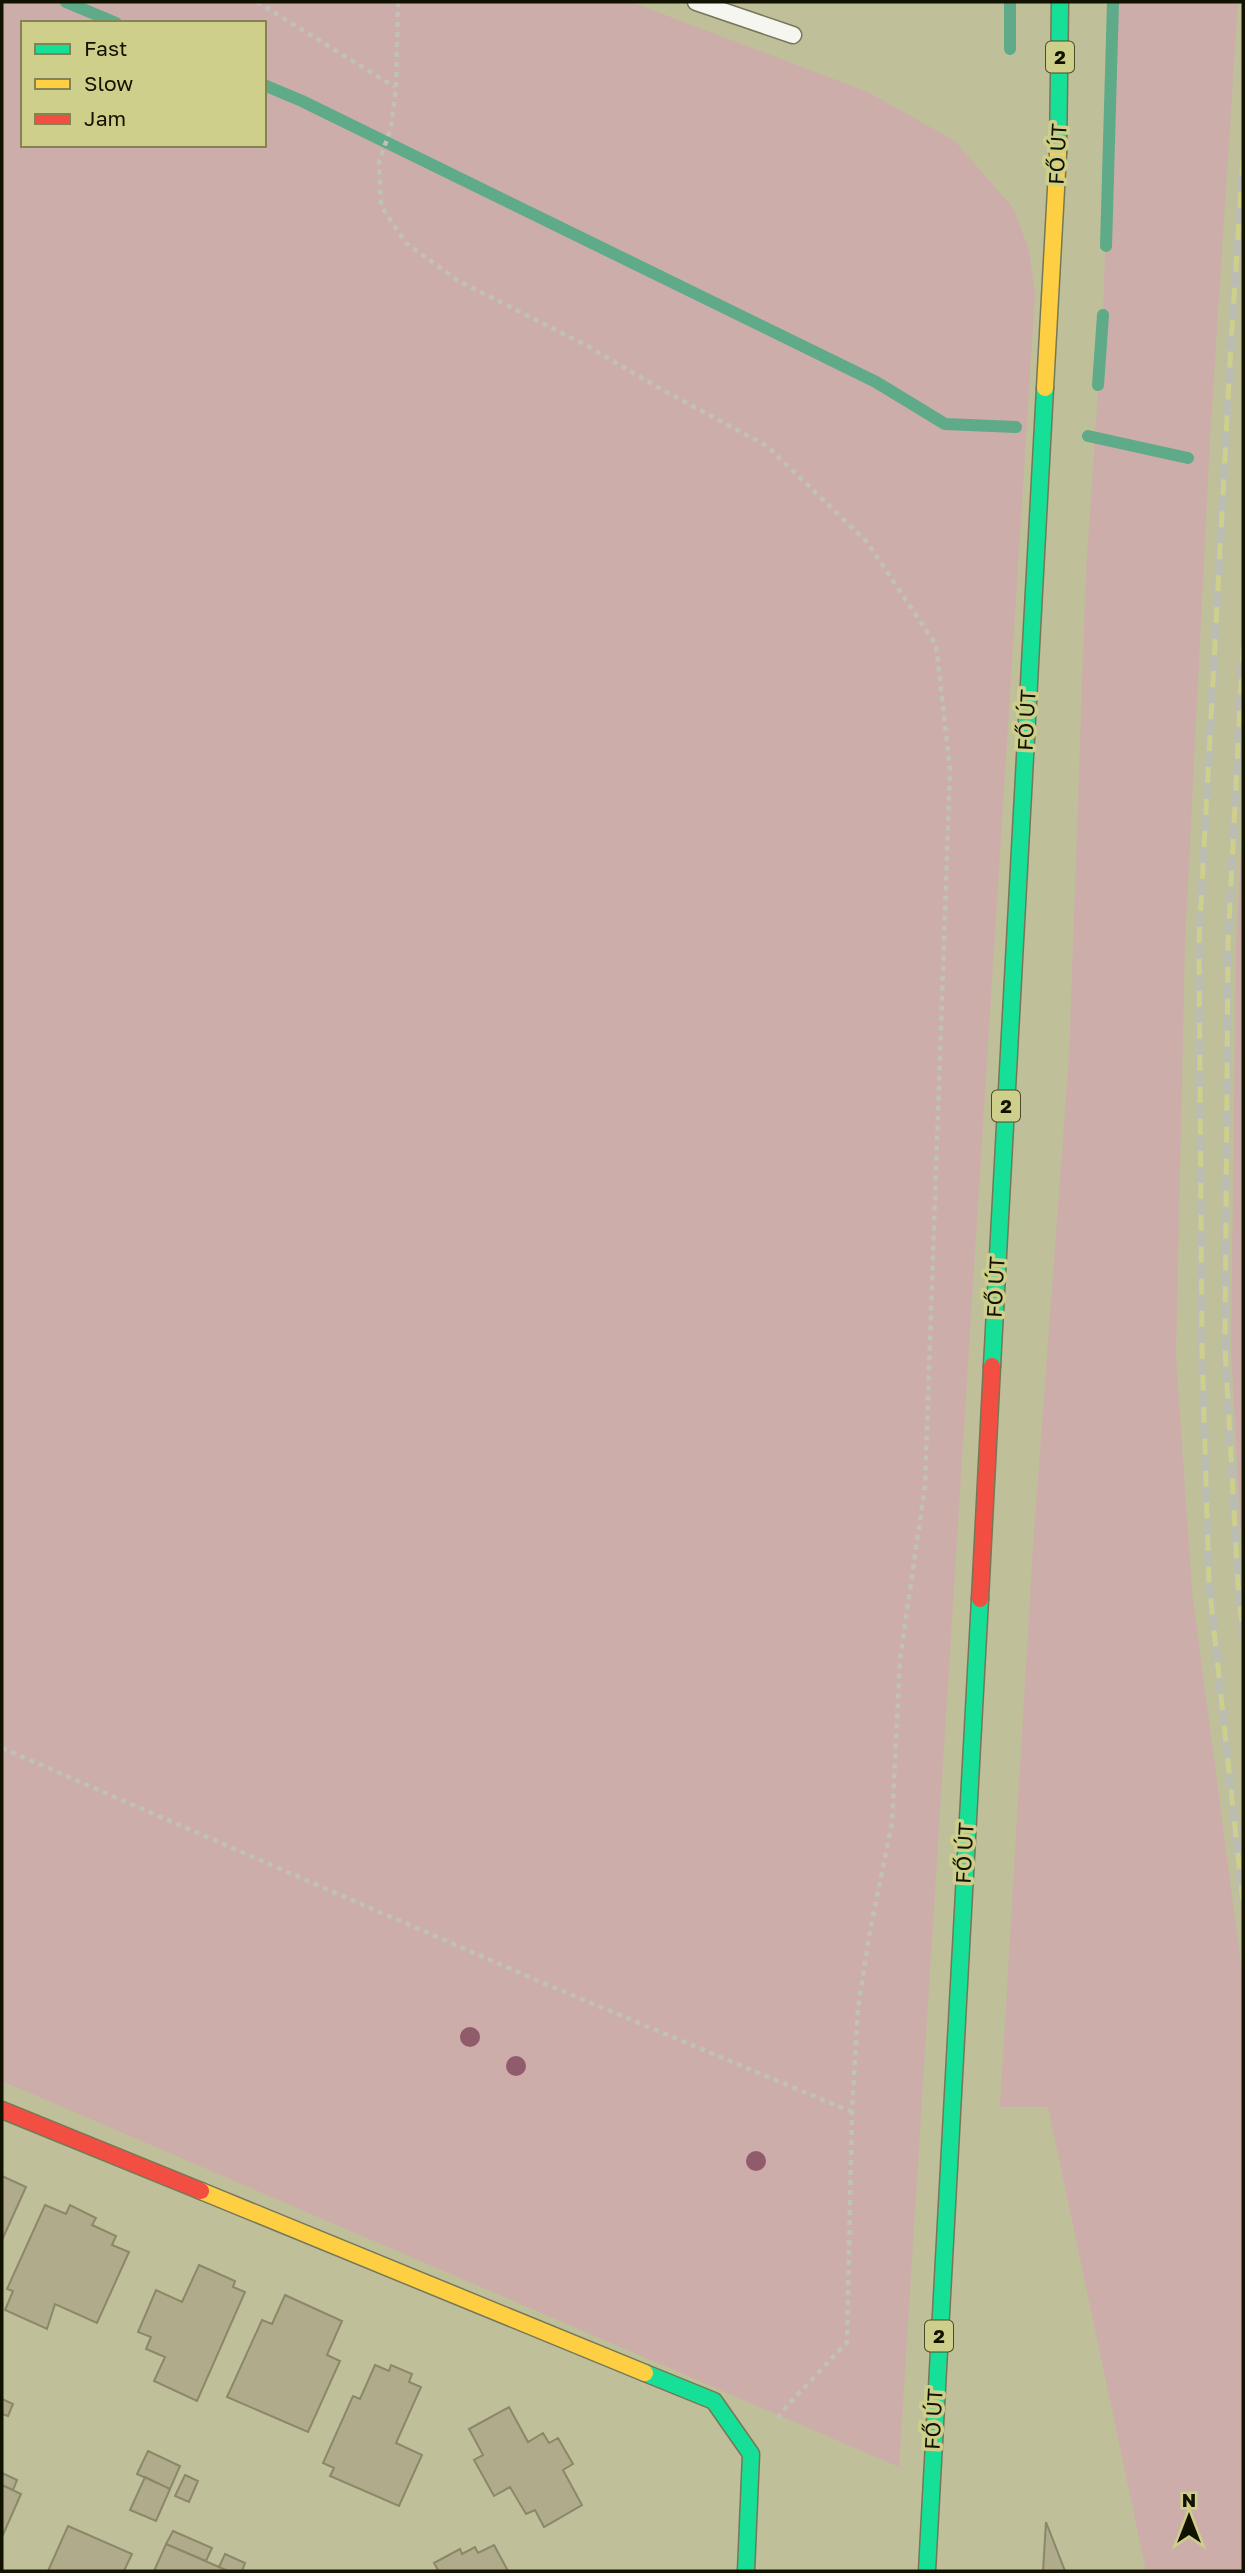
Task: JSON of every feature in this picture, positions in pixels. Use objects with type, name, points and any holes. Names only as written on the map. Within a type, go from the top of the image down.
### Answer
[{"type":"main road","name":"FŐ ÚT","points":[[927,2571],[1058,153],[1060,2]]},
{"type":"main road","points":[[2,2110],[714,2401],[751,2454],[746,2571]]},
{"type":"lane","points":[[696,2],[793,35]]},
{"type":"path","points":[[257,2],[396,88]]},
{"type":"path","points":[[398,2],[396,88],[391,128],[379,162],[382,206],[406,243],[457,280],[584,344],[767,446],[867,542],[936,645],[950,769],[925,1486],[900,1660],[892,1823],[870,1931],[858,2008],[852,2112],[848,2343],[787,2406],[751,2454]]},
{"type":"path","points":[[2,1748],[528,1977],[852,2112]]},
{"type":"shaded area","points":[[2,2],[631,2],[868,92],[955,141],[1014,209],[1029,250],[1035,294],[899,2467],[2,2081]]},
{"type":"shaded area","points":[[1113,2],[1238,2],[1210,439],[1185,945],[1176,1356],[1192,1591],[1243,1979],[1243,2571],[1146,2571],[1048,2107],[1000,2107],[1033,1546],[1069,1057],[1086,572],[1103,315]]},
{"type":"shaded area","points":[[1243,815],[1243,1577],[1231,1347],[1236,944]]},
{"type":"building","points":[[2,2176],[26,2187],[2,2240]]},
{"type":"building","points":[[45,2205],[66,2214],[70,2205],[96,2218],[92,2225],[116,2236],[112,2245],[129,2252],[97,2323],[55,2304],[47,2329],[5,2310],[13,2291],[7,2289]]},
{"type":"building","points":[[199,2265],[235,2281],[233,2287],[245,2292],[197,2401],[154,2381],[165,2357],[146,2349],[151,2337],[138,2332],[156,2290],[182,2302]]},
{"type":"building","points":[[285,2295],[342,2321],[327,2355],[340,2361],[308,2432],[227,2397],[262,2320],[272,2324]]},
{"type":"building","points":[[375,2365],[389,2371],[391,2365],[412,2374],[409,2382],[421,2387],[396,2443],[422,2455],[399,2506],[330,2476],[334,2468],[323,2463],[353,2396],[360,2399]]},
{"type":"building","points":[[2,2399],[13,2404],[8,2416],[2,2414]]},
{"type":"building","points":[[509,2407],[528,2442],[543,2433],[549,2443],[558,2438],[573,2464],[563,2470],[582,2505],[544,2527],[535,2510],[526,2514],[510,2487],[494,2496],[474,2460],[483,2455],[469,2429]]},
{"type":"building","points":[[148,2451],[180,2466],[170,2489],[137,2474]]},
{"type":"building","points":[[2,2473],[17,2480],[13,2490],[2,2485]]},
{"type":"building","points":[[185,2475],[198,2481],[189,2502],[175,2496]]},
{"type":"building","points":[[145,2477],[170,2489],[156,2521],[130,2510]]},
{"type":"building","points":[[2,2485],[21,2494],[2,2537]]},
{"type":"building","points":[[1046,2522],[1065,2571],[1043,2571]]},
{"type":"building","points":[[68,2526],[132,2554],[124,2571],[48,2571]]},
{"type":"building","points":[[173,2531],[212,2548],[206,2561],[166,2544]]},
{"type":"building","points":[[166,2544],[219,2567],[228,2571],[154,2571]]},
{"type":"building","points":[[494,2545],[508,2571],[435,2571],[438,2570],[434,2563],[460,2549],[462,2554],[475,2547],[478,2553]]},
{"type":"building","points":[[225,2554],[245,2563],[242,2571],[228,2571],[219,2567]]},
{"type":"waterway","points":[[66,2],[111,21]]},
{"type":"waterway","points":[[1010,2],[1010,49]]},
{"type":"waterway","points":[[1106,246],[1113,2]]},
{"type":"waterway","points":[[266,86],[876,382],[945,424],[1016,427]]},
{"type":"waterway","points":[[1098,385],[1103,315]]},
{"type":"waterway","points":[[1088,436],[1188,458]]},
{"type":"railway","points":[[1243,160],[1199,942],[1202,1349],[1209,1583],[1243,1902]]},
{"type":"railway","points":[[1243,647],[1228,943],[1225,1347],[1243,1635]]},
{"type":"traffic: fast","points":[[1058,153],[1060,2]]},
{"type":"traffic: fast","points":[[992,1366],[1045,388]]},
{"type":"traffic: fast","points":[[927,2571],[980,1599]]},
{"type":"traffic: fast","points":[[645,2373],[714,2401],[751,2454],[746,2571]]},
{"type":"traffic: slow","points":[[1045,388],[1058,153]]},
{"type":"traffic: slow","points":[[201,2191],[645,2373]]},
{"type":"traffic: jam","points":[[980,1599],[992,1366]]},
{"type":"traffic: jam","points":[[2,2110],[201,2191]]}]
